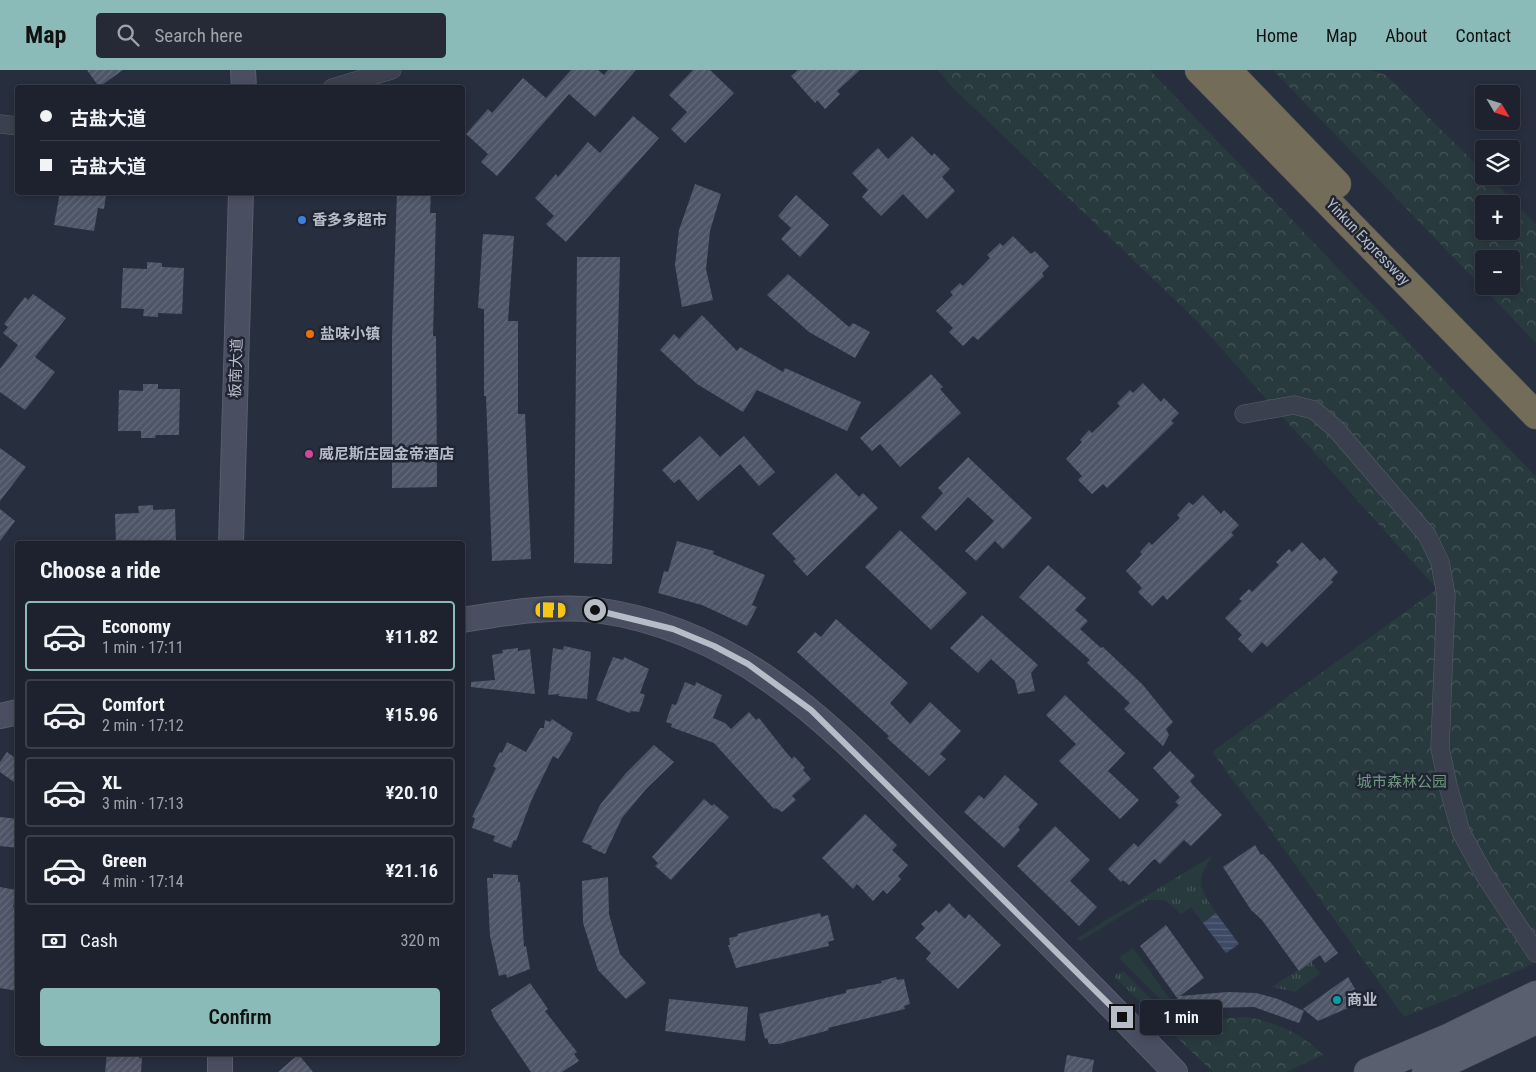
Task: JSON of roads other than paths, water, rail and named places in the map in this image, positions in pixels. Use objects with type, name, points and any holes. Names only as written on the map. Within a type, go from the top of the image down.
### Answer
[{"type":"highway","name":"Yinkun Expressway","points":[[1199,70],[1536,416]]},
{"type":"highway","name":"Yinkun Expressway","points":[[1228,70],[1536,391]]},
{"type":"main road","points":[[1368,1072],[1448,1038],[1536,995]]},
{"type":"main road","points":[[1426,1072],[1536,1020]]},
{"type":"street","points":[[243,70],[244,85]]},
{"type":"street","points":[[342,85],[392,70]]},
{"type":"street","points":[[0,124],[15,126]]},
{"type":"street","name":"板南大道","points":[[231,541],[241,195]]},
{"type":"street","points":[[1244,414],[1294,405],[1314,410],[1336,429],[1427,535],[1440,562],[1446,595],[1440,748],[1448,786],[1461,832],[1484,874],[1536,953]]},
{"type":"street","points":[[465,620],[551,610],[595,610],[673,629],[748,664],[811,710],[825,723],[1076,969],[1175,1072]]},
{"type":"street","points":[[0,716],[15,713]]},
{"type":"street","points":[[220,1056],[220,1072]]},
{"type":"water","points":[[1216,913],[1239,944],[1226,953],[1203,923]]},
{"type":"place","name":"香多多超市","points":[[302,220]]},
{"type":"place","name":"盐味小镇","points":[[310,334]]},
{"type":"place","name":"威尼斯庄园金帝酒店","points":[[309,454]]},
{"type":"place","name":"商业","points":[[1337,1000]]},
{"type":"park label","name":"城市森林公园","points":[[1402,782]]}]
